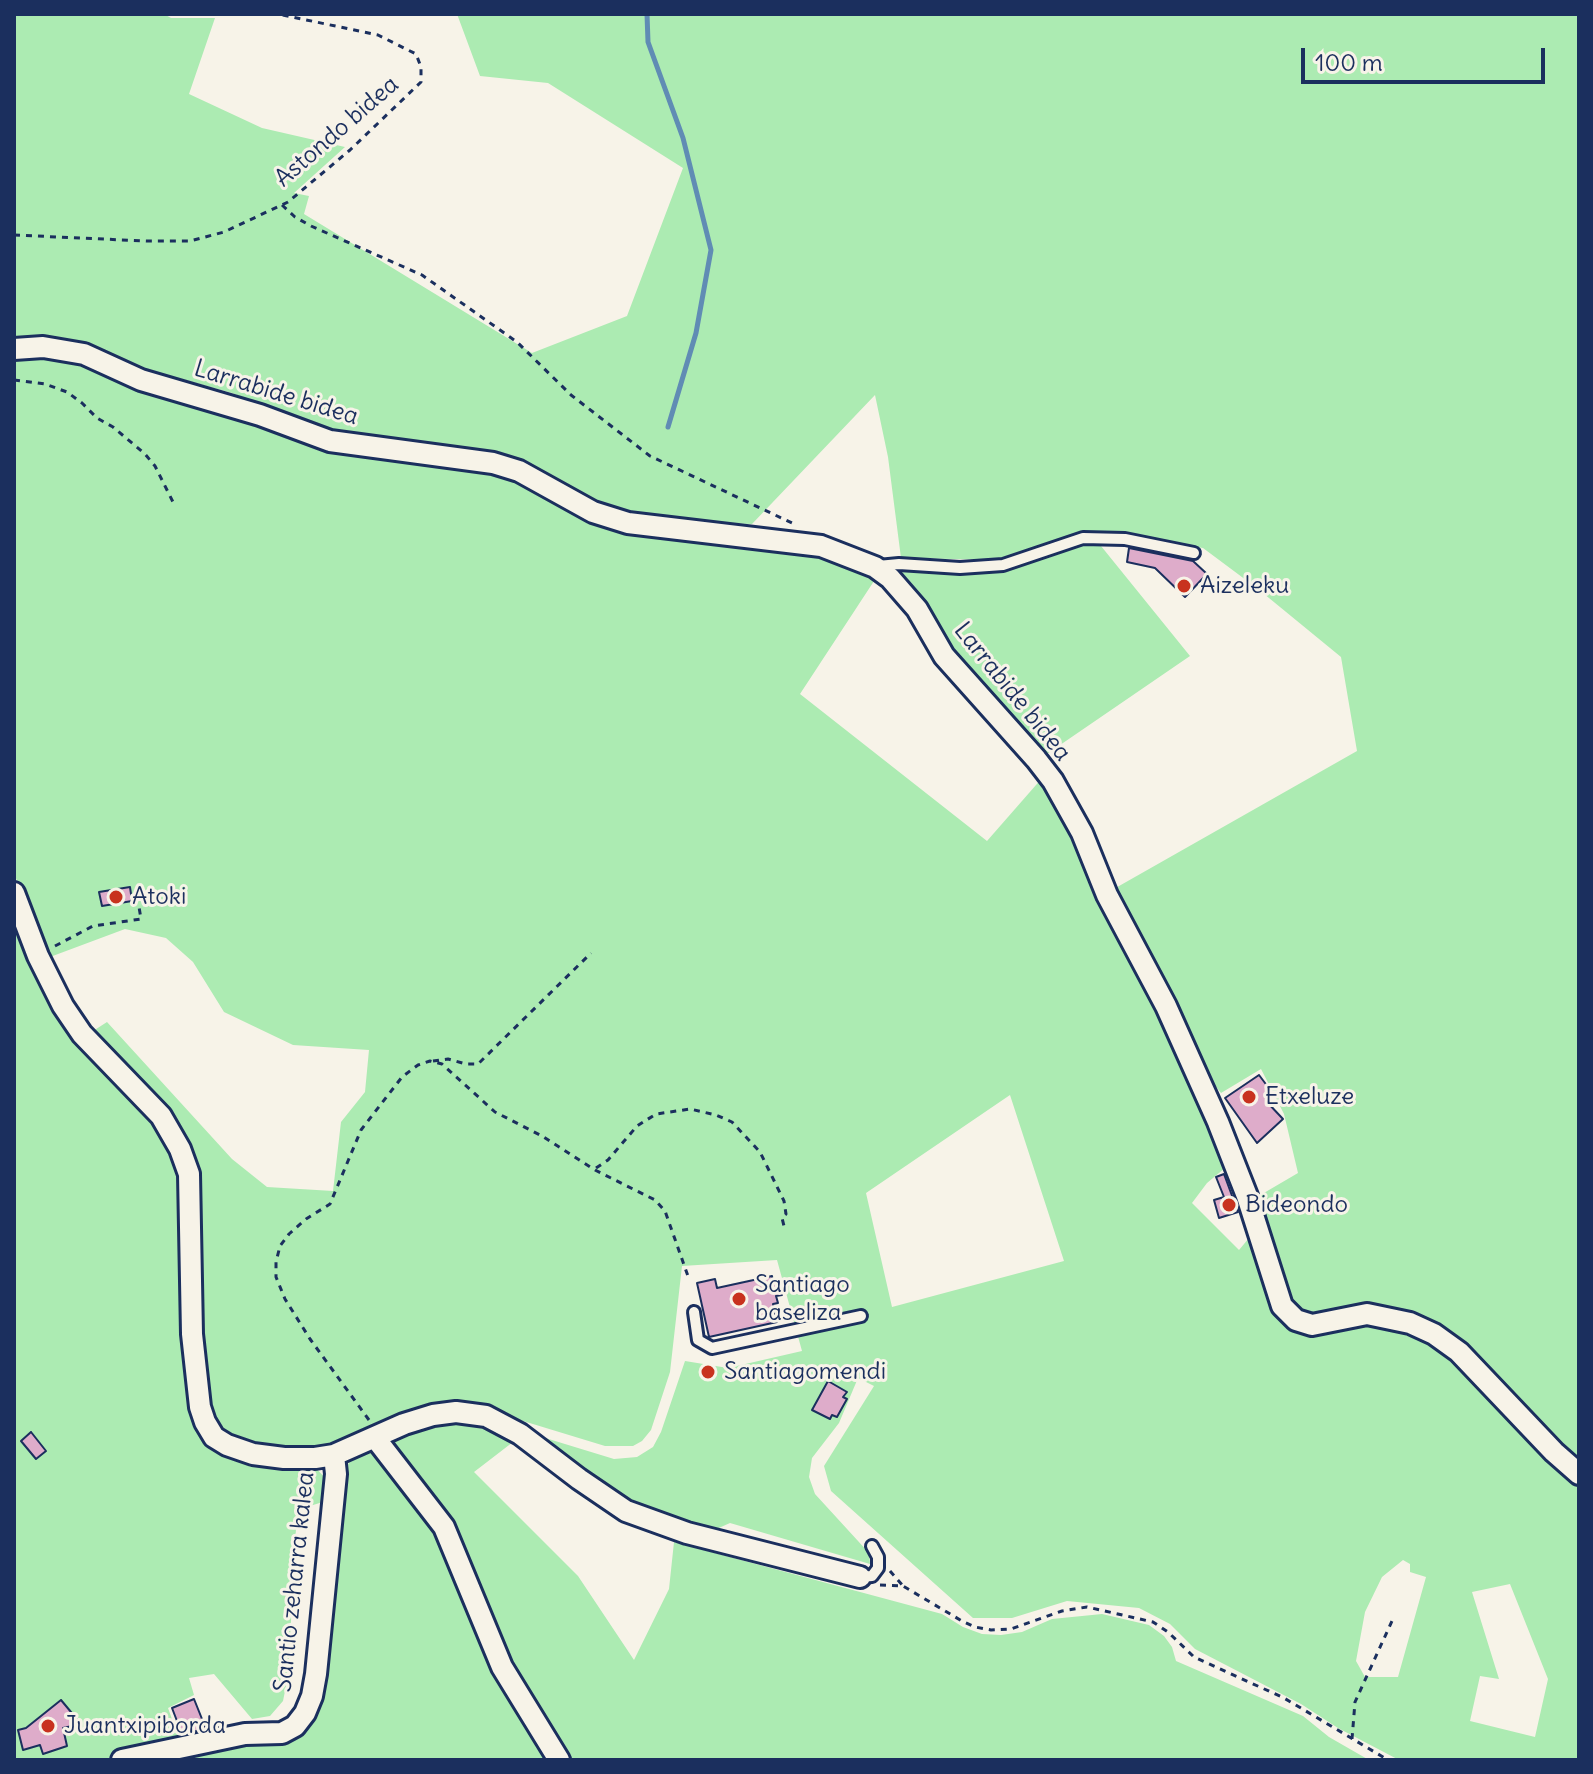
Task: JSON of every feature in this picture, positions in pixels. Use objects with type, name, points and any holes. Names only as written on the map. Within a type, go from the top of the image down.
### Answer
[{"type":"street","name":"Larrabide bidea","points":[[14,349],[43,347],[84,354],[141,380],[260,415],[330,441],[493,463],[519,471],[593,512],[628,523],[821,546],[875,567],[890,578],[917,609],[944,656],[1036,759],[1053,781],[1082,833],[1107,895],[1166,1006],[1218,1122],[1247,1196],[1282,1306],[1296,1320],[1312,1325],[1367,1314],[1410,1323],[1434,1334],[1459,1352],[1579,1474]]},
{"type":"street","name":"Santio zeharra kalea","points":[[14,893],[38,956],[63,1006],[82,1034],[161,1116],[180,1149],[189,1174],[192,1334],[200,1407],[214,1437],[253,1454],[284,1458],[334,1455],[404,1424],[433,1415],[456,1412],[486,1416],[520,1434],[626,1511],[687,1533],[860,1577]]},
{"type":"street","points":[[376,1439],[444,1527],[502,1667],[559,1760]]},
{"type":"street","name":"Santio zeharra kalea","points":[[122,1760],[230,1736],[282,1733],[295,1726],[305,1713],[316,1674],[336,1474],[334,1455]]},
{"type":"lane","points":[[875,567],[899,564],[960,568],[1003,565],[1083,538],[1125,539],[1194,553]]},
{"type":"lane","points":[[694,1312],[698,1340],[712,1348],[861,1316]]},
{"type":"lane","points":[[860,1577],[872,1576],[878,1568],[878,1557],[872,1546]]},
{"type":"path","name":"Astondo bidea","points":[[14,235],[190,241],[224,232],[282,205],[350,150],[421,82],[421,67],[416,54],[378,35],[278,14]]},
{"type":"path","points":[[282,205],[311,226],[422,275],[517,342],[571,395],[650,456],[801,526]]},
{"type":"path","points":[[14,380],[45,384],[67,392],[97,418],[113,427],[155,466],[174,504]]},
{"type":"path","points":[[38,956],[93,926],[141,919],[139,907]]},
{"type":"path","points":[[376,1439],[371,1422],[310,1339],[285,1299],[276,1277],[280,1246],[306,1219],[330,1204],[361,1130],[402,1077],[418,1065],[430,1061],[448,1059],[478,1064],[591,953]]},
{"type":"path","points":[[430,1061],[442,1064],[495,1112],[542,1136],[595,1170],[655,1200],[665,1211],[689,1279]]},
{"type":"path","points":[[595,1170],[608,1160],[637,1126],[656,1114],[690,1109],[716,1115],[737,1126],[760,1152],[784,1201],[786,1214],[782,1218],[785,1230]]},
{"type":"path","points":[[860,1577],[879,1585],[903,1586],[962,1621],[991,1630],[1011,1629],[1062,1611],[1087,1607],[1153,1622],[1194,1657],[1284,1698],[1388,1760]]},
{"type":"path","points":[[1352,1739],[1355,1702],[1392,1621]]},
{"type":"green space","points":[[14,14],[164,14],[171,18],[215,18],[189,94],[262,128],[345,147],[294,193],[309,196],[304,214],[532,353],[627,316],[683,168],[548,83],[480,76],[457,14],[1579,14],[1579,1760],[1399,1760],[1195,1649],[1170,1624],[1139,1608],[1067,1601],[1012,1618],[973,1618],[831,1491],[824,1466],[874,1386],[858,1378],[839,1423],[812,1458],[809,1477],[815,1494],[869,1553],[870,1564],[730,1523],[712,1531],[677,1524],[632,1507],[529,1433],[614,1459],[637,1457],[653,1447],[661,1432],[685,1361],[728,1368],[802,1351],[777,1260],[682,1266],[670,1372],[651,1430],[633,1446],[605,1446],[487,1410],[459,1407],[435,1409],[400,1421],[344,1447],[315,1454],[285,1453],[252,1447],[231,1439],[217,1430],[208,1417],[200,1331],[202,1232],[187,1221],[188,1331],[199,1416],[211,1438],[224,1448],[268,1460],[314,1466],[327,1480],[326,1501],[297,1510],[288,1676],[283,1701],[270,1716],[252,1719],[214,1674],[189,1678],[194,1695],[168,1708],[180,1741],[101,1760],[14,1760],[14,922],[32,971],[69,1030],[90,1033],[107,1022],[232,1159],[267,1187],[333,1191],[341,1122],[365,1092],[369,1050],[293,1045],[224,1012],[193,962],[166,938],[125,929],[50,957],[35,928],[14,873],[14,354],[68,355],[99,365],[137,384],[289,429],[317,446],[491,467],[520,476],[602,521],[635,530],[743,540],[823,553],[850,561],[876,578],[800,694],[987,841],[1043,777],[1063,808],[1102,896],[1167,1017],[1231,1163],[1207,1183],[1192,1203],[1239,1250],[1254,1232],[1278,1308],[1286,1320],[1293,1304],[1278,1275],[1257,1197],[1298,1173],[1284,1114],[1261,1069],[1221,1093],[1202,1069],[1112,890],[1357,751],[1341,657],[1203,548],[1081,532],[1003,560],[901,558],[888,457],[875,395],[752,524],[666,522],[596,504],[517,459],[336,434],[232,393],[29,337],[14,340]],"holes":[[[1010,1095],[1064,1261],[892,1307],[866,1193]],[[1403,1560],[1410,1564],[1410,1572],[1426,1577],[1398,1677],[1365,1677],[1356,1661],[1365,1612],[1382,1577]],[[1510,1584],[1548,1679],[1535,1737],[1470,1721],[1480,1676],[1499,1679],[1472,1592]]]},
{"type":"green space","points":[[1085,542],[1101,546],[1190,656],[1044,756],[951,653],[898,576],[904,569],[1002,571]]},
{"type":"green space","points":[[457,1418],[484,1424],[513,1442],[474,1472],[578,1576],[634,1660],[669,1589],[674,1542],[942,1614],[982,1634],[1022,1632],[1052,1619],[1102,1614],[1149,1625],[1164,1636],[1172,1647],[1176,1661],[1303,1716],[1329,1737],[1369,1760],[151,1760],[296,1732],[345,1470],[352,1457],[399,1434]]},
{"type":"building","name":"Aizeleku","points":[[1129,548],[1193,561],[1207,574],[1185,597],[1155,568],[1127,562]]},
{"type":"building","name":"Atoki","points":[[130,887],[132,901],[102,906],[99,892]]},
{"type":"building","points":[[1259,1075],[1274,1095],[1266,1101],[1283,1119],[1257,1143],[1225,1098]]},
{"type":"building","name":"Bideondo","points":[[1224,1174],[1238,1212],[1219,1218],[1214,1200],[1224,1197],[1216,1177]]},
{"type":"building","name":"Santiago baseliza","points":[[772,1276],[773,1283],[779,1282],[782,1295],[776,1296],[778,1303],[773,1304],[777,1322],[709,1337],[697,1283],[715,1279],[717,1288]]},
{"type":"building","points":[[828,1381],[847,1392],[843,1397],[847,1399],[837,1417],[832,1415],[830,1419],[812,1410]]},
{"type":"building","points":[[31,1432],[46,1451],[36,1459],[21,1441]]},
{"type":"building","points":[[194,1699],[206,1729],[182,1734],[172,1708]]},
{"type":"building","name":"Juantxipiborda","points":[[61,1700],[81,1724],[63,1728],[67,1746],[43,1754],[40,1745],[23,1750],[18,1730],[26,1728]]},
{"type":"waterway","points":[[647,14],[648,42],[683,138],[711,250],[696,333],[668,427]]},
{"type":"place","name":"Aizeleku","points":[[1184,586]]},
{"type":"place","name":"Atoki","points":[[116,897]]},
{"type":"place","name":"Etxeluze","points":[[1249,1097]]},
{"type":"place","name":"Bideondo","points":[[1229,1205]]},
{"type":"place","name":"Santiago baseliza","points":[[739,1299]]},
{"type":"place","name":"Santiagomendi","points":[[708,1372]]},
{"type":"place","name":"Juantxipiborda","points":[[48,1726]]}]
